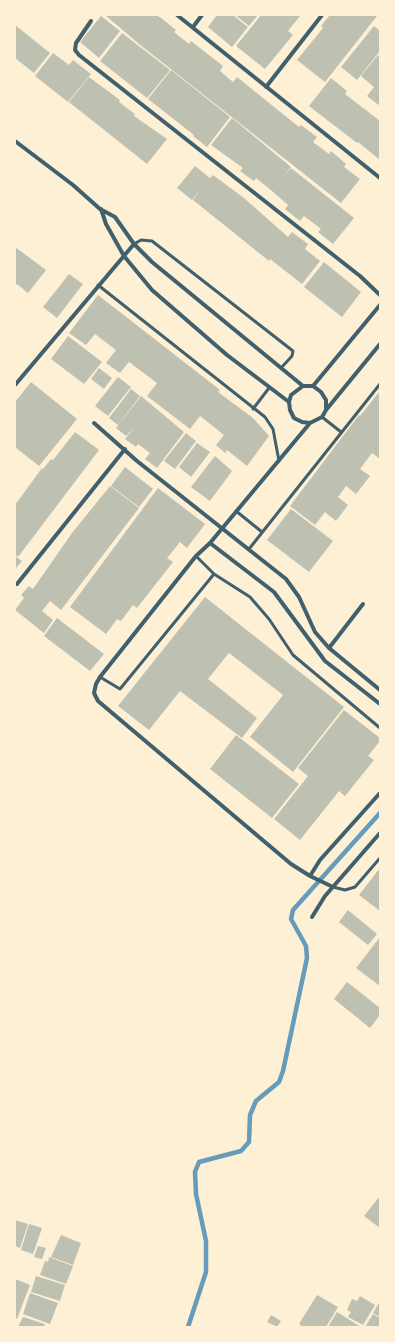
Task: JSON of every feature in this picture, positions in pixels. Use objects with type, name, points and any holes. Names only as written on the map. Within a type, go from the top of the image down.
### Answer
[{"type":"street","points":[[178,15],[232,57],[266,87],[380,178]]},
{"type":"street","points":[[193,27],[202,15]]},
{"type":"street","points":[[266,87],[322,15]]},
{"type":"street","points":[[91,21],[76,43],[75,50],[79,55],[360,276],[380,295]]},
{"type":"street","points":[[15,141],[73,185],[100,209],[114,217],[134,244],[160,269],[280,368],[303,386],[313,386],[321,392],[326,400],[326,410]]},
{"type":"street","points":[[100,209],[106,224],[124,256],[152,290],[227,355],[289,402]]},
{"type":"street","points":[[15,385],[134,244]]},
{"type":"street","points":[[313,386],[380,305]]},
{"type":"street","points":[[333,887],[312,877],[292,864],[98,701],[94,693],[96,684],[100,677],[196,556],[210,543],[310,423],[322,417],[326,410],[380,344]]},
{"type":"street","points":[[303,386],[292,395],[289,402],[290,410],[294,418],[302,422],[310,423]]},
{"type":"street","points":[[94,423],[137,461],[286,579],[299,597],[315,632],[329,648],[380,690]]},
{"type":"street","points":[[17,584],[125,449]]},
{"type":"street","points":[[210,543],[274,592],[325,661],[380,704]]},
{"type":"street","points":[[329,648],[363,604]]},
{"type":"street","points":[[312,877],[320,860],[380,793]]},
{"type":"street","points":[[312,917],[333,887],[380,833]]},
{"type":"lane","points":[[134,244],[141,240],[152,241],[293,351],[292,356],[280,368]]},
{"type":"lane","points":[[98,285],[270,423],[279,461]]},
{"type":"lane","points":[[249,549],[380,384]]},
{"type":"lane","points":[[253,409],[269,388]]},
{"type":"lane","points":[[322,417],[341,432]]},
{"type":"lane","points":[[236,511],[262,532]]},
{"type":"lane","points":[[196,556],[214,574],[250,597],[269,618],[293,655],[380,728]]},
{"type":"lane","points":[[100,677],[120,689],[214,574]]},
{"type":"lane","points":[[333,887],[345,890],[355,887],[380,858]]},
{"type":"building","points":[[105,15],[156,15],[161,18],[176,30],[174,32],[189,44],[191,41],[223,66],[220,71],[233,82],[237,77],[299,127],[301,125],[317,137],[313,142],[329,154],[331,151],[346,164],[344,167],[360,179],[341,203],[139,44]]},
{"type":"building","points":[[217,15],[233,15],[248,27],[232,47],[208,27]]},
{"type":"building","points":[[235,15],[258,15],[249,26]]},
{"type":"building","points":[[261,15],[300,16],[288,31],[293,35],[265,69],[236,46]]},
{"type":"building","points":[[330,15],[377,16],[325,82],[297,60],[323,28],[321,26]]},
{"type":"building","points":[[101,16],[120,31],[99,58],[80,42]]},
{"type":"building","points":[[15,25],[50,53],[34,73],[15,58]]},
{"type":"building","points":[[374,26],[380,31],[380,51],[357,80],[341,67]]},
{"type":"building","points":[[122,33],[170,70],[147,98],[100,61]]},
{"type":"building","points":[[53,53],[69,65],[73,60],[91,74],[68,102],[35,76]]},
{"type":"building","points":[[378,55],[380,57],[380,106],[367,96],[374,87],[361,76]]},
{"type":"building","points":[[171,70],[230,117],[207,147],[148,99]]},
{"type":"building","points":[[89,77],[120,100],[119,102],[135,114],[134,116],[167,139],[147,164],[69,102]]},
{"type":"building","points":[[331,78],[347,91],[345,94],[380,121],[380,160],[309,106]]},
{"type":"building","points":[[232,118],[291,167],[282,178],[291,168],[354,218],[333,244],[318,232],[321,229],[304,216],[300,221],[285,209],[288,205],[272,191],[256,178],[254,181],[240,171],[243,168],[211,145]]},
{"type":"building","points":[[195,166],[210,178],[213,175],[244,198],[288,237],[292,232],[308,244],[305,249],[320,261],[302,284],[270,259],[269,261],[193,200],[201,188],[192,200],[177,188]]},
{"type":"building","points":[[15,247],[46,270],[28,293],[17,284],[15,286]]},
{"type":"building","points":[[324,262],[361,292],[342,317],[304,287]]},
{"type":"building","points":[[69,274],[83,284],[57,318],[43,307]]},
{"type":"building","points":[[98,295],[220,390],[218,392],[253,418],[269,436],[247,466],[227,450],[225,453],[216,445],[224,435],[200,416],[190,429],[147,396],[157,383],[129,362],[120,373],[106,363],[116,350],[95,334],[86,345],[69,333]]},
{"type":"building","points":[[68,336],[102,362],[84,384],[51,359]]},
{"type":"building","points":[[99,368],[112,378],[104,389],[91,379]]},
{"type":"building","points":[[118,377],[131,387],[108,416],[95,406]]},
{"type":"building","points":[[31,382],[77,419],[39,466],[15,447],[15,402]]},
{"type":"building","points":[[131,389],[140,396],[118,425],[109,418]]},
{"type":"building","points":[[380,391],[380,459],[372,453],[360,469],[370,476],[356,494],[346,486],[338,497],[348,505],[336,521],[325,512],[315,525],[290,506],[359,415],[360,416]]},
{"type":"building","points":[[141,396],[184,432],[157,468],[145,459],[150,453],[138,444],[136,447],[125,439],[135,427],[126,436],[116,428]]},
{"type":"building","points":[[75,432],[99,450],[18,557],[15,554],[15,505],[42,468],[43,469],[51,459],[53,460]]},
{"type":"building","points":[[186,433],[196,441],[175,469],[164,461]]},
{"type":"building","points":[[197,443],[210,452],[191,477],[179,467]]},
{"type":"building","points":[[215,456],[232,471],[210,501],[191,487]]},
{"type":"building","points":[[125,467],[153,489],[139,507],[111,486]]},
{"type":"building","points":[[110,486],[139,508],[61,610],[50,601],[42,611],[53,620],[44,633],[15,610],[24,598],[21,595],[29,586],[33,589],[72,533]]},
{"type":"building","points":[[158,488],[205,524],[187,548],[180,542],[167,558],[173,562],[137,608],[133,605],[121,621],[117,619],[106,634],[70,607]]},
{"type":"building","points":[[291,509],[333,541],[309,572],[267,540]]},
{"type":"building","points":[[15,556],[22,561],[15,569]]},
{"type":"building","points":[[205,597],[344,707],[293,772],[250,737],[283,695],[229,653],[208,679],[257,718],[242,738],[180,691],[149,730],[118,706]]},
{"type":"building","points":[[57,618],[104,654],[90,671],[44,636]]},
{"type":"building","points":[[344,710],[380,738],[380,741],[368,756],[374,760],[345,796],[339,791],[300,840],[274,819],[308,776],[298,768]]},
{"type":"building","points":[[236,735],[299,784],[272,818],[210,769]]},
{"type":"building","points":[[380,868],[380,911],[359,895]]},
{"type":"building","points":[[348,910],[377,934],[368,945],[339,922]]},
{"type":"building","points":[[380,937],[380,986],[356,968]]},
{"type":"building","points":[[347,982],[380,1008],[380,1015],[370,1028],[334,999]]},
{"type":"building","points":[[380,1196],[380,1228],[364,1216]]},
{"type":"building","points":[[15,1220],[28,1224],[20,1248],[15,1246]]},
{"type":"building","points":[[29,1224],[42,1228],[33,1254],[21,1250]]},
{"type":"building","points":[[61,1235],[81,1243],[73,1265],[51,1257]]},
{"type":"building","points":[[38,1246],[46,1248],[42,1259],[34,1257]]},
{"type":"building","points":[[49,1257],[73,1266],[66,1284],[40,1275],[45,1261],[48,1262]]},
{"type":"building","points":[[36,1276],[65,1285],[60,1301],[31,1292]]},
{"type":"building","points":[[15,1279],[30,1285],[17,1319],[15,1318]]},
{"type":"building","points":[[30,1293],[58,1303],[50,1324],[23,1314]]},
{"type":"building","points":[[317,1295],[338,1307],[326,1327],[303,1327],[299,1324]]},
{"type":"building","points":[[360,1296],[375,1305],[363,1325],[348,1317],[351,1312],[347,1310],[352,1299],[357,1301]]},
{"type":"building","points":[[380,1301],[380,1317],[373,1313]]},
{"type":"building","points":[[337,1312],[361,1327],[328,1327]]},
{"type":"building","points":[[373,1314],[380,1318],[380,1327],[365,1327]]},
{"type":"building","points":[[271,1315],[281,1321],[277,1327],[267,1322]]},
{"type":"building","points":[[23,1317],[45,1324],[44,1327],[18,1327]]},
{"type":"waterway","points":[[188,1327],[206,1272],[206,1241],[196,1194],[195,1172],[199,1162],[241,1151],[249,1142],[250,1115],[256,1101],[279,1082],[283,1071],[307,958],[306,946],[291,919],[293,910],[380,813]]}]
